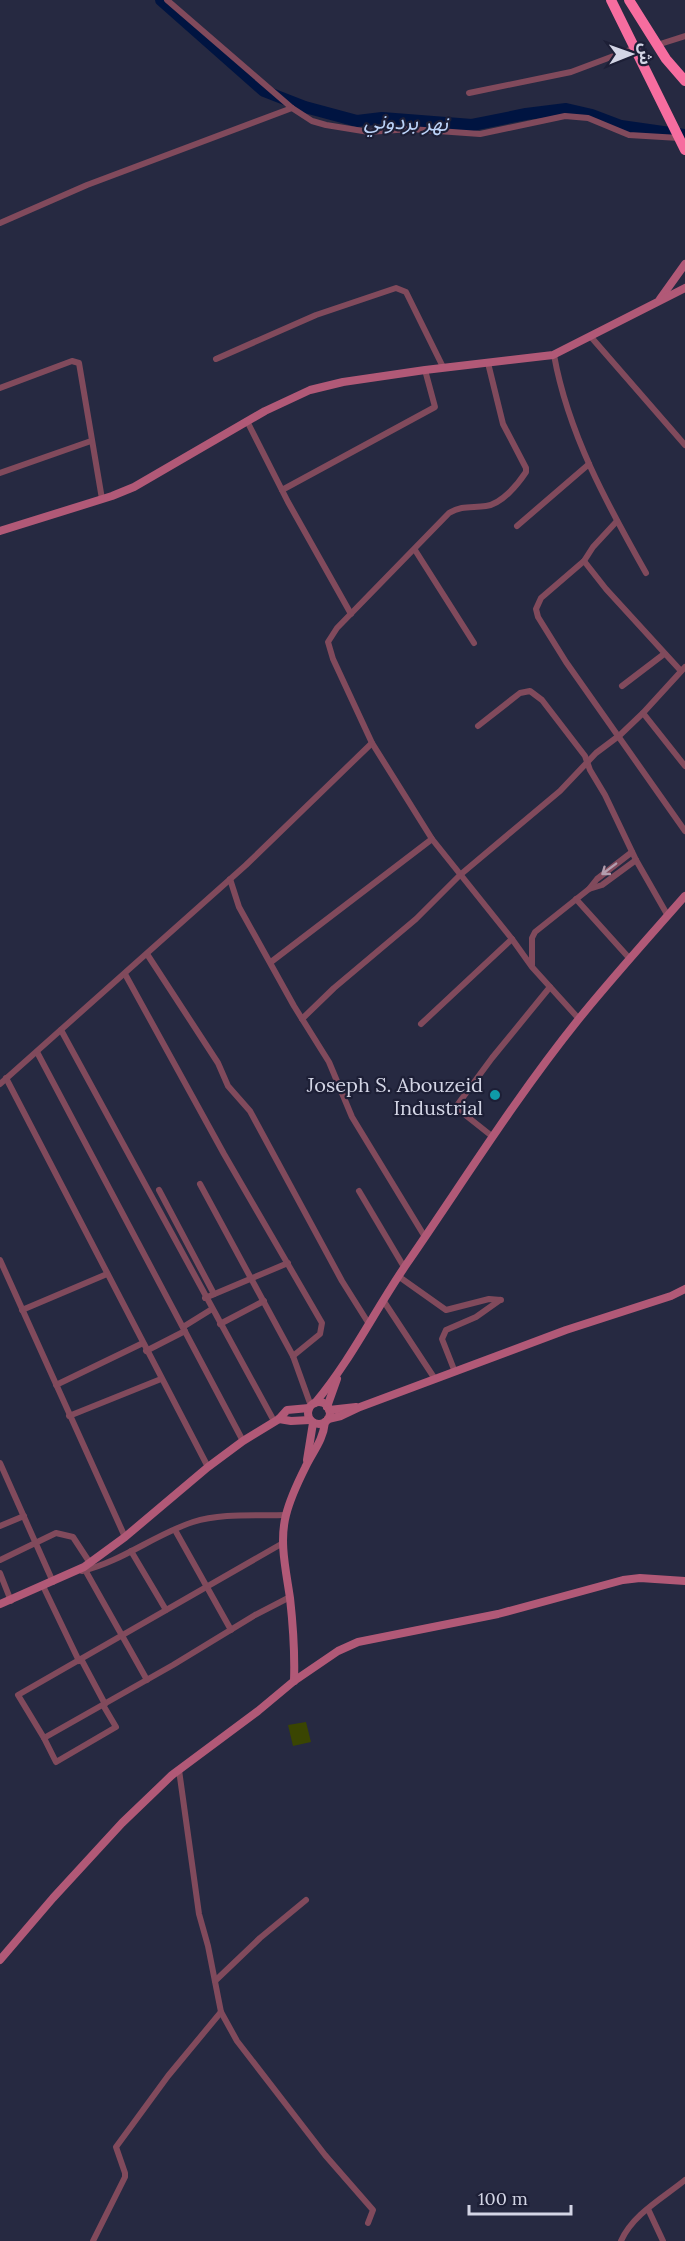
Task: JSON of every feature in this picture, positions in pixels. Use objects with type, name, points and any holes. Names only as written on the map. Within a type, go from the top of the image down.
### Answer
[{"type":"highway","points":[[611,0],[685,150]]},
{"type":"highway","points":[[629,0],[659,48],[685,81]]},
{"type":"highway","points":[[659,48],[685,70]]},
{"type":"street","points":[[167,0],[292,108],[312,121],[354,131],[410,129],[480,134],[565,116],[579,116],[629,135],[679,138]]},
{"type":"street","points":[[659,48],[685,36]]},
{"type":"street","points":[[469,93],[571,72],[635,48]]},
{"type":"street","points":[[0,223],[87,185],[292,108]]},
{"type":"street","points":[[660,299],[685,264]]},
{"type":"street","points":[[216,358],[316,315],[396,288],[406,292],[443,367]]},
{"type":"street","points":[[0,531],[102,499],[144,482],[247,421],[297,395],[325,386],[443,367],[554,355],[685,288]]},
{"type":"street","points":[[591,337],[685,445]]},
{"type":"street","points":[[554,355],[567,411],[589,464],[617,522],[646,573]]},
{"type":"street","points":[[0,388],[77,361],[82,372],[91,441],[102,499]]},
{"type":"street","points":[[488,363],[503,424],[526,472],[511,490],[494,504],[461,507],[449,513],[331,635],[327,642],[372,743],[432,839],[532,967],[579,1019]]},
{"type":"street","points":[[282,490],[435,407],[425,370]]},
{"type":"street","points":[[247,421],[282,490],[351,614]]},
{"type":"street","points":[[0,473],[91,441]]},
{"type":"street","points":[[517,526],[589,464]]},
{"type":"street","points":[[617,522],[593,547],[584,561],[541,598],[537,603],[537,613],[566,662],[620,735],[685,831]]},
{"type":"street","points":[[415,550],[474,643]]},
{"type":"street","points":[[302,1019],[334,988],[416,919],[460,875],[560,791],[596,753],[620,735],[643,713],[683,669],[664,654],[584,561]]},
{"type":"street","points":[[622,686],[664,654]]},
{"type":"street","points":[[478,726],[520,693],[530,691],[542,700],[588,762],[636,860],[668,916]]},
{"type":"street","points":[[643,713],[685,766]]},
{"type":"street","points":[[0,1084],[231,879],[372,743]]},
{"type":"street","points":[[271,962],[432,839]]},
{"type":"street","points":[[590,889],[597,879],[632,852]]},
{"type":"street","points":[[532,967],[532,938],[535,932],[590,889],[602,885],[636,860]]},
{"type":"street","points":[[231,879],[239,908],[329,1062],[352,1117],[425,1237]]},
{"type":"street","points":[[306,1467],[312,1421],[308,1412],[340,1371],[398,1276],[493,1137],[579,1019],[685,896]]},
{"type":"street","points":[[576,899],[630,959]]},
{"type":"street","points":[[421,1024],[512,939]]},
{"type":"street","points":[[147,954],[218,1063],[233,1093],[250,1111],[342,1281],[369,1324]]},
{"type":"street","points":[[124,974],[323,1326],[320,1334],[293,1356]]},
{"type":"street","points":[[493,1137],[459,1110],[458,1104],[550,987]]},
{"type":"street","points":[[62,1030],[205,1298],[276,1420]]},
{"type":"street","points":[[37,1052],[243,1441]]},
{"type":"street","points":[[6,1078],[208,1467]]},
{"type":"street","points":[[200,1184],[293,1356],[312,1406]]},
{"type":"street","points":[[159,1190],[214,1294]]},
{"type":"street","points":[[359,1191],[404,1267]]},
{"type":"street","points":[[0,1260],[125,1537]]},
{"type":"street","points":[[205,1298],[288,1263]]},
{"type":"street","points":[[22,1310],[107,1274]]},
{"type":"street","points":[[398,1276],[446,1310],[489,1299],[501,1300],[476,1317],[446,1330],[442,1339],[455,1372]]},
{"type":"street","points":[[276,1420],[312,1421],[317,1424],[327,1414],[360,1407],[685,1289]]},
{"type":"street","points":[[383,1300],[435,1379]]},
{"type":"street","points":[[220,1324],[264,1301]]},
{"type":"street","points":[[146,1351],[184,1329],[212,1308]]},
{"type":"street","points":[[56,1385],[142,1343]]},
{"type":"street","points":[[294,1681],[295,1661],[290,1597],[283,1543],[286,1515],[306,1467],[324,1435],[327,1414],[340,1371]]},
{"type":"street","points":[[69,1416],[161,1378]]},
{"type":"street","points":[[86,1567],[208,1467],[287,1410],[312,1406],[319,1402],[327,1414]]},
{"type":"street","points":[[0,1462],[2,1472],[53,1582]]},
{"type":"street","points":[[0,1604],[201,1520],[286,1515]]},
{"type":"street","points":[[0,1526],[24,1516]]},
{"type":"street","points":[[175,1530],[231,1630]]},
{"type":"street","points":[[0,1560],[56,1533],[73,1537],[86,1567],[147,1680]]},
{"type":"street","points":[[43,1586],[80,1660],[116,1727],[56,1762],[18,1695],[80,1660],[283,1543]]},
{"type":"street","points":[[130,1551],[166,1610]]},
{"type":"street","points":[[0,1573],[11,1600]]},
{"type":"street","points":[[0,1960],[53,1898],[123,1823],[179,1770],[294,1681],[330,1657],[358,1642],[498,1614],[623,1580],[640,1578],[685,1581]]},
{"type":"street","points":[[44,1738],[290,1597]]},
{"type":"street","points":[[179,1770],[199,1914],[220,2012],[227,2027],[250,2058],[325,2155],[373,2210],[368,2223]]},
{"type":"street","points":[[215,1981],[260,1938],[306,1900]]},
{"type":"street","points":[[93,2241],[125,2177],[116,2147],[168,2076],[220,2012]]},
{"type":"street","points":[[621,2241],[632,2224],[685,2180]]},
{"type":"street","points":[[648,2209],[663,2241]]},
{"type":"green space","points":[[306,1722],[311,1742],[293,1746],[288,1725]]},
{"type":"waterway","name":"نهر بردوني","points":[[161,0],[264,91],[305,107],[357,121],[382,118],[472,125],[566,109],[592,115],[621,126],[685,135]]},
{"type":"place","name":"Joseph S. Abouzeid Industrial","points":[[495,1095]]}]
